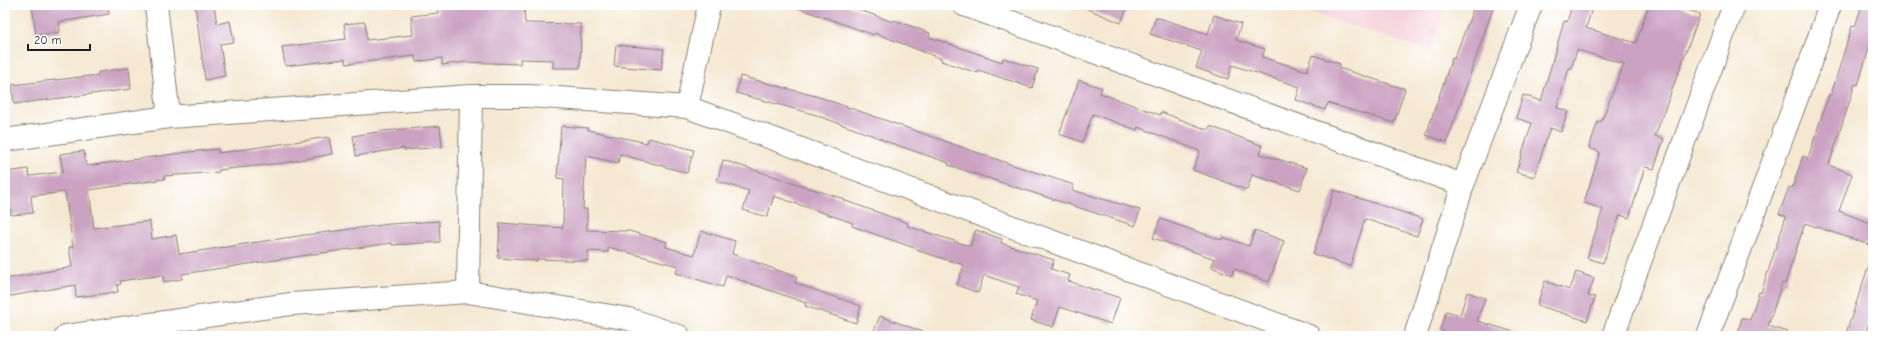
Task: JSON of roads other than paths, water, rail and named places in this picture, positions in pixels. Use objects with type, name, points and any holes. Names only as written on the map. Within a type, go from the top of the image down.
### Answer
[{"type":"street","points":[[156,5],[169,117]]},
{"type":"street","points":[[687,107],[709,5]]},
{"type":"street","points":[[964,5],[1464,185]]},
{"type":"street","points":[[1415,336],[1464,185],[1531,5]]},
{"type":"street","points":[[1613,336],[1734,5]]},
{"type":"street","points":[[1708,336],[1807,71],[1830,5]]},
{"type":"street","points":[[468,292],[471,96]]},
{"type":"street","points":[[5,140],[169,117],[471,96],[529,96],[687,107],[1309,336]]},
{"type":"street","points":[[66,336],[291,304],[468,292],[629,319],[679,336]]}]
